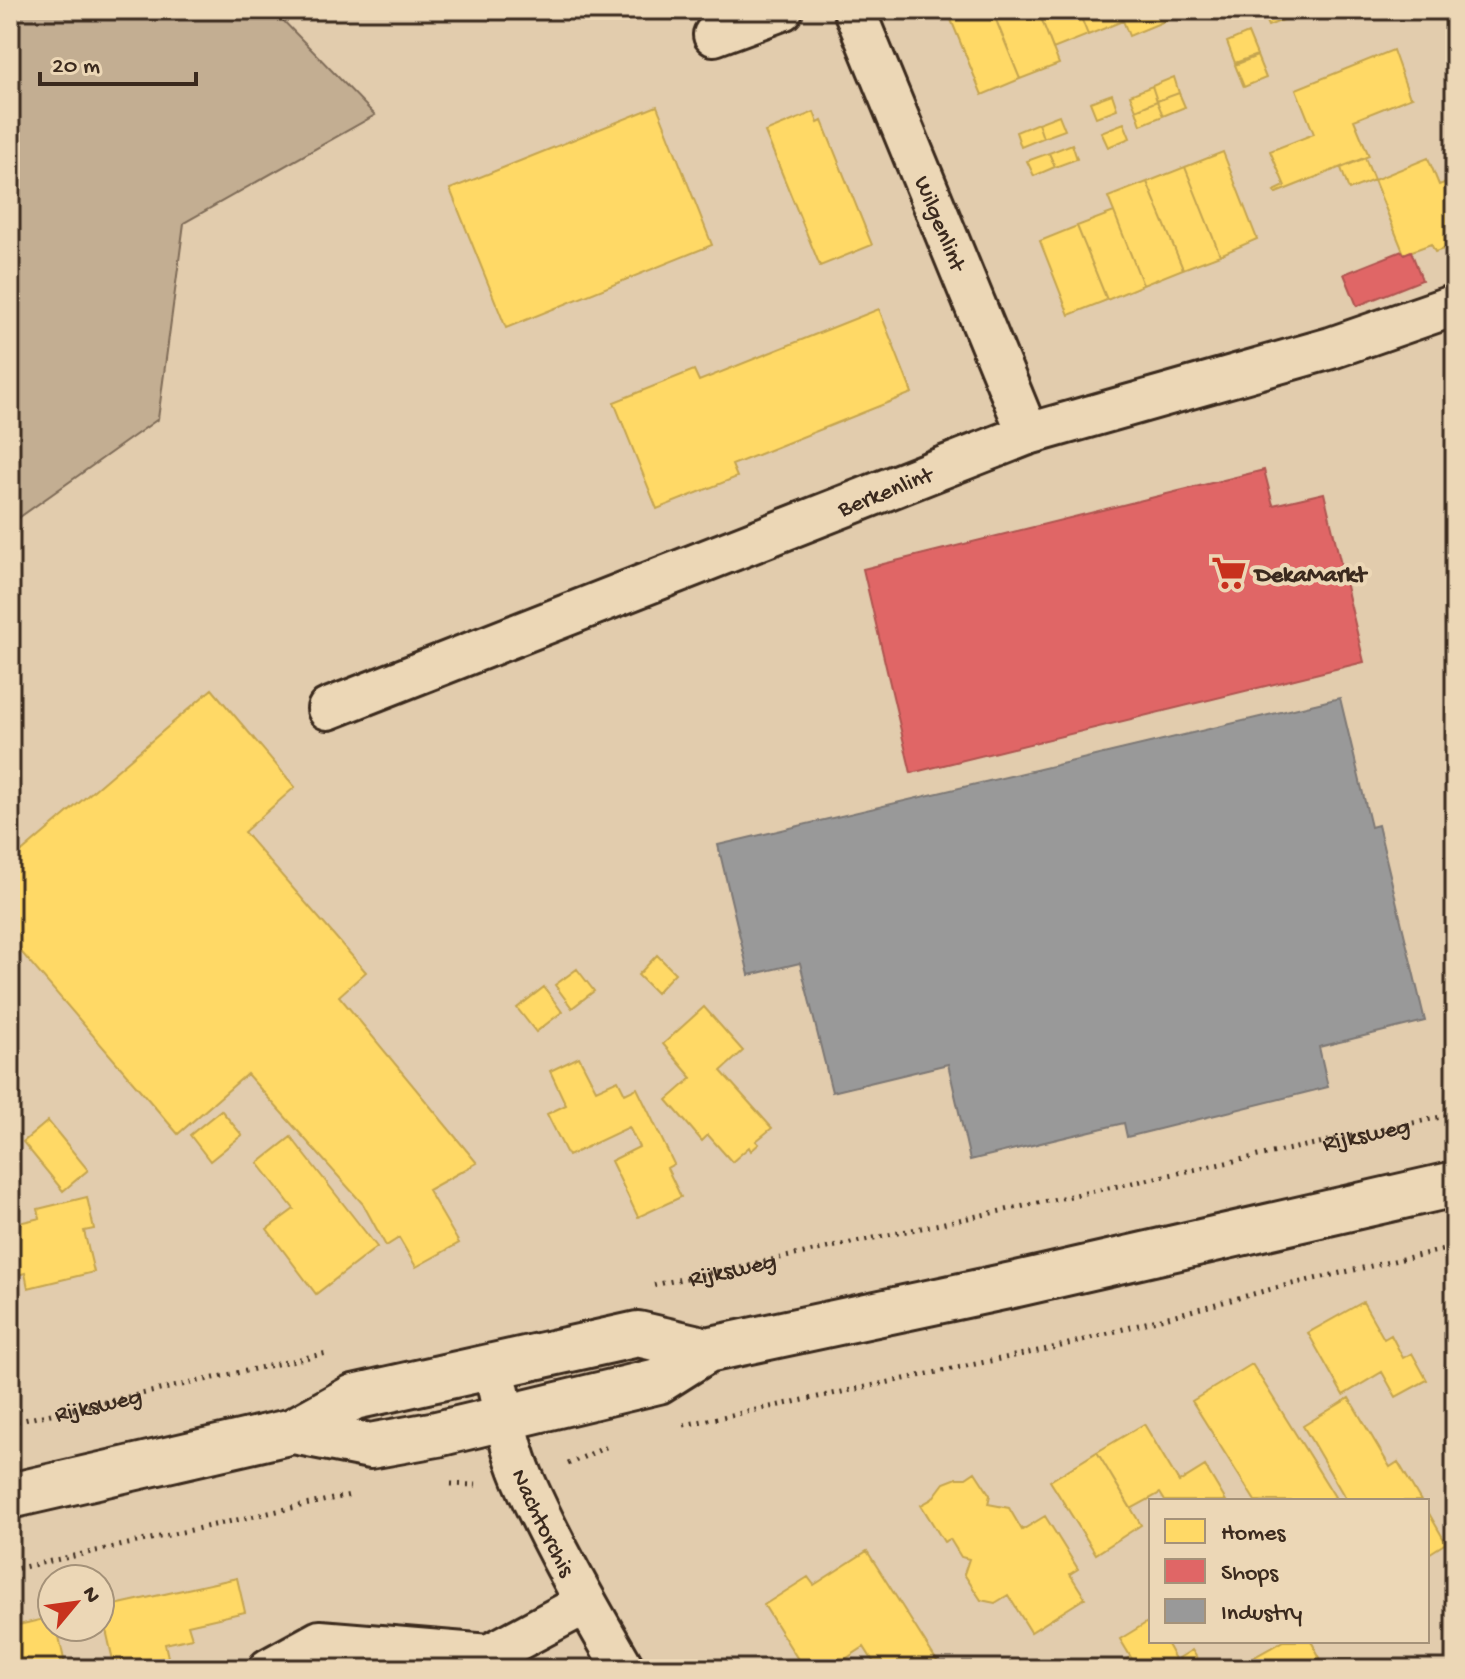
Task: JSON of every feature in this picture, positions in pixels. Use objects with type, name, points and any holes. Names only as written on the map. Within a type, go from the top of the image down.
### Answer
[{"type":"main road","points":[[293,1431],[370,1446],[437,1434],[658,1381],[707,1350],[1017,1284],[1455,1184]]},
{"type":"main road","points":[[10,1496],[293,1431],[354,1397],[638,1334],[707,1350]]},
{"type":"street","points":[[714,35],[782,10]]},
{"type":"street","name":"Wilgenlint","points":[[854,10],[1028,434]]},
{"type":"street","name":"Berkenlint","points":[[328,709],[1028,434],[1331,348],[1455,305]]},
{"type":"street","name":"Nachtorchis","points":[[493,1365],[522,1476],[586,1603],[624,1669]]},
{"type":"street","points":[[269,1669],[320,1641],[489,1655],[586,1603]]},
{"type":"path","name":"Rijksweg","points":[[643,1287],[1455,1114]]},
{"type":"path","points":[[671,1427],[1057,1347],[1279,1287],[1455,1247]]},
{"type":"path","name":"Rijksweg","points":[[10,1423],[341,1350]]},
{"type":"path","points":[[522,1476],[580,1460],[613,1443]]},
{"type":"path","points":[[10,1570],[358,1494]]},
{"type":"shaded area","points":[[10,10],[273,10],[375,115],[184,223],[158,419],[10,524]]},
{"type":"building: Homes","points":[[947,10],[992,10],[1020,79],[982,95]]},
{"type":"building: Homes","points":[[992,10],[1038,10],[1059,64],[1020,79]]},
{"type":"building: Homes","points":[[1038,10],[1078,10],[1088,35],[1053,49]]},
{"type":"building: Homes","points":[[1078,10],[1119,10],[1123,21],[1088,35]]},
{"type":"building: Homes","points":[[1119,10],[1166,10],[1170,19],[1129,36]]},
{"type":"building: Homes","points":[[1261,10],[1309,10],[1268,26]]},
{"type":"building: Homes","points":[[1248,33],[1257,55],[1235,63],[1227,42]]},
{"type":"building: Homes","points":[[1393,50],[1412,97],[1354,120],[1369,156],[1276,193],[1274,191],[1285,186],[1270,151],[1314,134],[1296,89]]},
{"type":"building: Homes","points":[[1257,56],[1266,78],[1244,87],[1235,65]]},
{"type":"building: Homes","points":[[1174,77],[1179,93],[1157,101],[1152,86]]},
{"type":"building: Homes","points":[[1152,86],[1157,101],[1136,110],[1130,95]]},
{"type":"building: Homes","points":[[1179,93],[1185,107],[1163,116],[1157,101]]},
{"type":"building: Homes","points":[[1112,94],[1117,109],[1096,117],[1090,102]]},
{"type":"building: Homes","points":[[1157,101],[1163,116],[1141,125],[1136,110]]},
{"type":"building: Homes","points":[[657,106],[712,245],[506,328],[450,189]]},
{"type":"building: Homes","points":[[814,112],[818,123],[822,121],[872,245],[820,266],[765,132]]},
{"type":"building: Homes","points":[[1059,115],[1065,130],[1043,138],[1038,123]]},
{"type":"building: Homes","points":[[1038,123],[1043,138],[1021,147],[1016,132]]},
{"type":"building: Homes","points":[[1124,123],[1130,138],[1108,147],[1101,132]]},
{"type":"building: Homes","points":[[1072,144],[1077,159],[1055,167],[1049,153]]},
{"type":"building: Homes","points":[[1223,152],[1257,239],[1220,255],[1185,167]]},
{"type":"building: Homes","points":[[1049,153],[1055,167],[1034,176],[1027,161]]},
{"type":"building: Homes","points":[[1365,158],[1374,180],[1349,190],[1341,168]]},
{"type":"building: Homes","points":[[1428,158],[1439,185],[1455,179],[1455,245],[1435,252],[1431,244],[1404,254],[1374,180]]},
{"type":"building: Homes","points":[[1185,167],[1220,255],[1183,269],[1147,182]]},
{"type":"building: Homes","points":[[1147,182],[1183,269],[1143,285],[1108,197]]},
{"type":"building: Homes","points":[[1114,212],[1143,285],[1107,300],[1077,226]]},
{"type":"building: Homes","points":[[1077,226],[1107,300],[1069,315],[1040,241]]},
{"type":"building: Homes","points":[[879,309],[912,393],[732,465],[737,477],[657,509],[614,402],[694,370],[699,381]]},
{"type":"building: Homes","points":[[212,689],[295,787],[244,832],[366,972],[339,996],[477,1163],[428,1190],[459,1243],[416,1267],[399,1238],[386,1246],[363,1204],[247,1074],[178,1134],[10,939],[10,862]]},
{"type":"building: Homes","points":[[657,955],[675,973],[656,993],[638,975]]},
{"type":"building: Homes","points":[[577,969],[594,991],[572,1008],[555,985]]},
{"type":"building: Homes","points":[[544,987],[562,1012],[536,1032],[517,1008]]},
{"type":"building: Homes","points":[[704,1007],[743,1051],[721,1071],[772,1128],[756,1141],[759,1144],[751,1151],[749,1147],[732,1162],[708,1135],[702,1141],[667,1100],[692,1078],[663,1044]]},
{"type":"building: Homes","points":[[579,1057],[596,1090],[618,1080],[625,1094],[637,1088],[674,1164],[667,1168],[681,1197],[638,1217],[611,1161],[639,1147],[629,1127],[568,1156],[547,1114],[566,1105],[550,1071]]},
{"type":"building: Homes","points":[[221,1110],[242,1135],[210,1161],[190,1135]]},
{"type":"building: Homes","points":[[48,1121],[88,1170],[63,1191],[23,1142]]},
{"type":"building: Homes","points":[[291,1137],[377,1247],[316,1294],[267,1229],[294,1209],[258,1163]]},
{"type":"building: Homes","points":[[87,1197],[94,1229],[84,1231],[94,1272],[28,1288],[25,1273],[10,1277],[10,1225],[40,1218],[38,1209]]},
{"type":"building: Homes","points":[[1363,1302],[1384,1339],[1391,1335],[1403,1358],[1412,1353],[1427,1380],[1396,1397],[1382,1372],[1343,1395],[1308,1333]]},
{"type":"building: Homes","points":[[1252,1364],[1335,1497],[1254,1499],[1192,1401]]},
{"type":"building: Homes","points":[[1349,1398],[1390,1467],[1398,1462],[1420,1499],[1346,1499],[1303,1426]]},
{"type":"building: Homes","points":[[1144,1424],[1179,1482],[1205,1466],[1225,1499],[1164,1499],[1160,1493],[1131,1509],[1097,1452]]},
{"type":"building: Homes","points":[[1097,1452],[1141,1525],[1096,1554],[1050,1481]]},
{"type":"building: Homes","points":[[975,1472],[990,1495],[988,1504],[1009,1508],[1022,1530],[1045,1516],[1078,1569],[1070,1574],[1085,1598],[1031,1632],[1008,1595],[995,1603],[981,1600],[964,1574],[969,1559],[961,1557],[950,1539],[944,1542],[921,1505],[932,1499],[944,1483],[966,1478]]},
{"type":"building: Homes","points":[[1429,1513],[1446,1543],[1429,1554]]},
{"type":"building: Homes","points":[[867,1551],[942,1669],[878,1669],[864,1647],[830,1669],[804,1669],[764,1605],[808,1577],[814,1585]]},
{"type":"building: Homes","points":[[237,1578],[245,1612],[188,1625],[192,1638],[165,1644],[168,1657],[115,1669],[109,1643],[116,1643],[116,1605]]},
{"type":"building: Homes","points":[[36,1621],[36,1643],[60,1643],[66,1669],[10,1669],[10,1627]]},
{"type":"building: Homes","points":[[1149,1621],[1149,1643],[1166,1643],[1175,1659],[1158,1669],[1138,1669],[1120,1639]]},
{"type":"building: Homes","points":[[1279,1643],[1312,1643],[1326,1669],[1255,1669],[1251,1659]]},
{"type":"building: Homes","points":[[1192,1650],[1204,1669],[1186,1669],[1179,1658]]},
{"type":"building: Homes","points":[[1130,1657],[1138,1669],[1111,1668]]},
{"type":"building: Shops","points":[[1402,251],[1404,254],[1411,251],[1422,280],[1357,306],[1344,274]]},
{"type":"building: Shops","points":[[1264,470],[1273,505],[1324,493],[1364,662],[911,773],[863,569]]},
{"type":"building: Industry","points":[[1340,698],[1371,827],[1378,825],[1425,1021],[1319,1047],[1328,1087],[1127,1137],[1124,1123],[970,1160],[948,1064],[832,1092],[800,963],[749,975],[718,845]]},
{"type":"place","name":"DekaMarkt","points":[[1229,573]]}]
